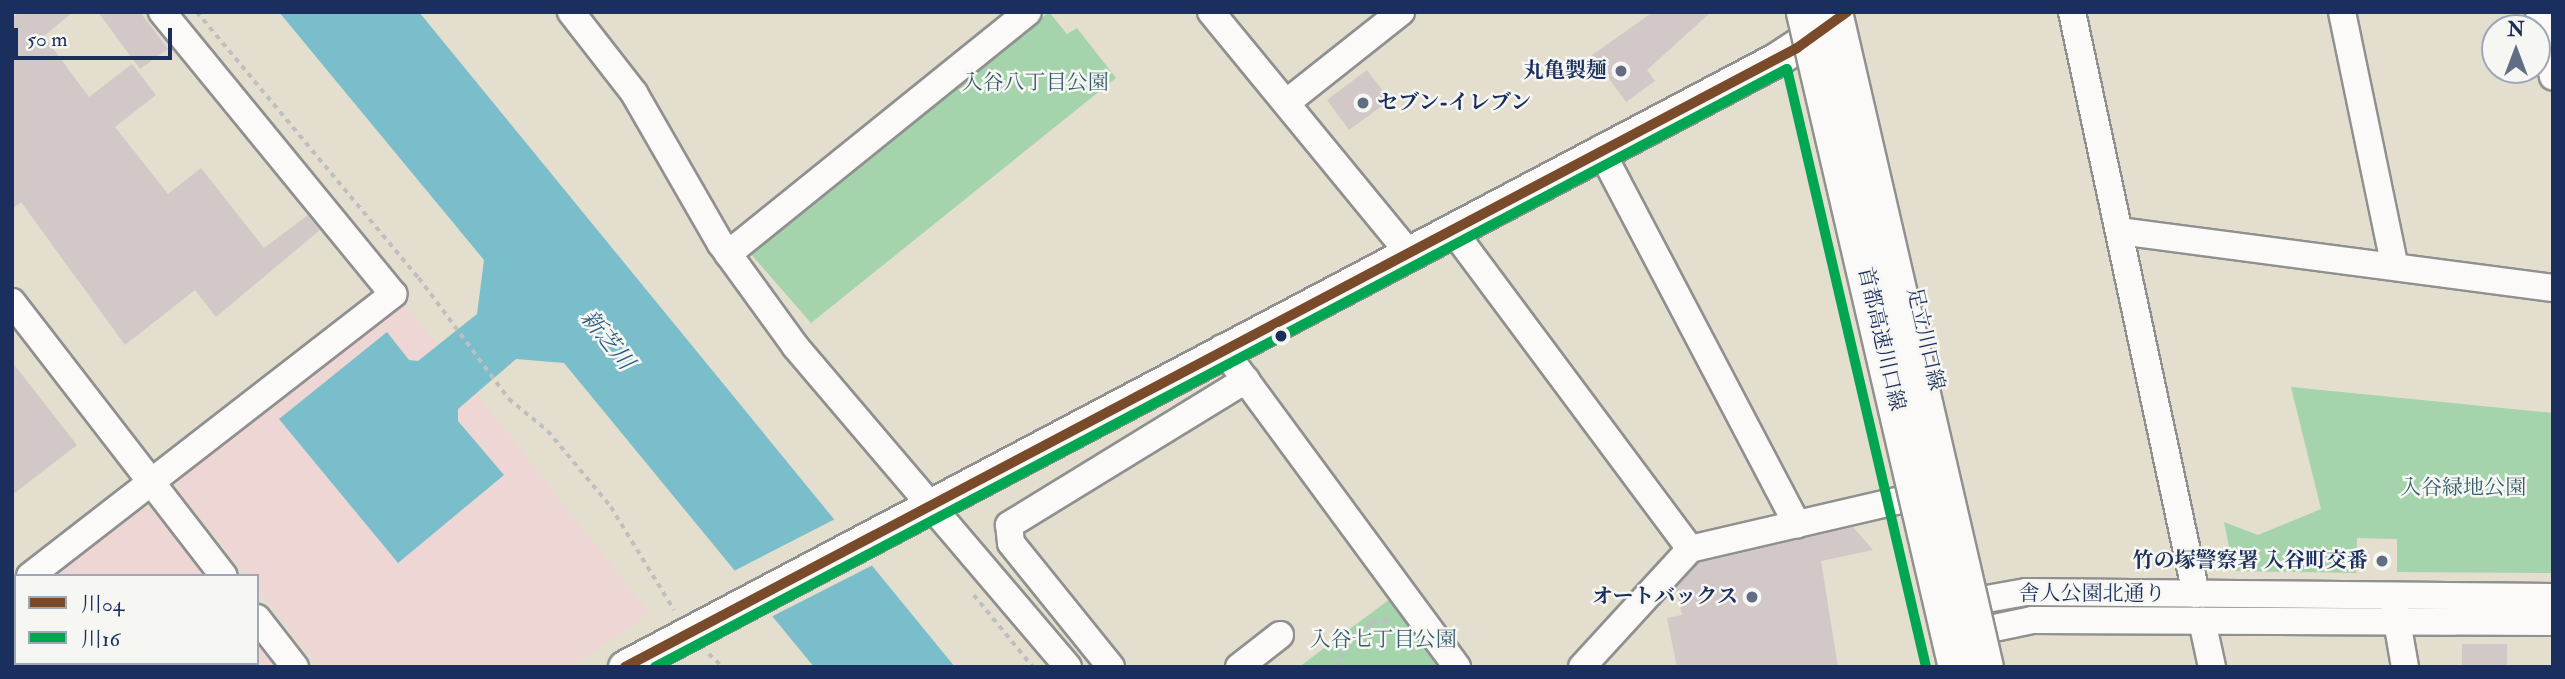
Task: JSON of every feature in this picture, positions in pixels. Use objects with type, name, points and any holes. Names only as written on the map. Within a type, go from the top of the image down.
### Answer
[{"type":"highway","name":"首都高速川口線","points":[[1805,12],[1957,667]]},
{"type":"highway","name":"首都高速川口線","points":[[1833,12],[1984,667]]},
{"type":"main road","points":[[1788,12],[1940,667]]},
{"type":"main road","points":[[625,667],[696,625],[1797,48],[1847,12]]},
{"type":"main road","name":"足立川口線","points":[[1847,12],[2002,667]]},
{"type":"street","points":[[33,574],[393,294],[162,12]]},
{"type":"street","points":[[571,12],[634,93],[728,254],[916,510],[1068,667]]},
{"type":"street","points":[[728,254],[1028,12]]},
{"type":"street","points":[[1212,12],[1407,251]]},
{"type":"street","points":[[1286,103],[1401,12]]},
{"type":"street","points":[[2072,12],[2072,47],[2120,231],[2196,594]]},
{"type":"street","points":[[2342,12],[2394,264]]},
{"type":"street","points":[[2539,12],[2553,77]]},
{"type":"street","points":[[1600,149],[1797,524]]},
{"type":"street","points":[[1451,228],[1690,549]]},
{"type":"street","points":[[2120,231],[2394,264],[2553,288]]},
{"type":"street","points":[[12,302],[222,574]]},
{"type":"street","points":[[1222,348],[1457,667]]},
{"type":"street","points":[[1111,667],[1011,543],[1009,525],[1246,380]]},
{"type":"street","points":[[1586,665],[1690,549],[1901,500]]},
{"type":"street","name":"舎人公園北通り","points":[[1930,626],[1960,635],[1989,613],[2026,592],[2196,594],[2553,622]]},
{"type":"street","name":"舎人公園北通り","points":[[1989,613],[2032,620],[2202,621],[2553,597]]},
{"type":"street","points":[[2394,608],[2405,667]]},
{"type":"street","points":[[259,621],[295,667]]},
{"type":"street","points":[[2202,621],[2212,667]]},
{"type":"street","points":[[1239,667],[1280,635]]},
{"type":"path","points":[[197,12],[419,278],[509,399],[548,431],[611,508],[696,625],[723,667]]},
{"type":"path","points":[[1338,667],[1345,647],[1372,622],[1385,619],[1392,627]]},
{"type":"shaded area","points":[[404,302],[649,613],[572,667],[319,667],[259,592],[259,574],[245,574],[178,491],[181,478]]},
{"type":"shaded area","points":[[139,508],[154,509],[205,574],[53,574]]},
{"type":"shaded area","points":[[14,634],[14,665],[259,665],[259,643],[278,667],[12,667]]},
{"type":"green space","name":"入谷八丁目公園","points":[[1049,12],[1067,34],[1077,28],[1116,78],[811,323],[751,254]]},
{"type":"green space","name":"入谷緑地公園","points":[[2291,387],[2553,413],[2553,573],[2397,572],[2397,539],[2357,538],[2356,573],[2234,571],[2224,522],[2258,535],[2321,509]]},
{"type":"green space","name":"入谷七丁目公園","points":[[1390,599],[1437,667],[1299,667]]},
{"type":"water","name":"新芝川","points":[[279,12],[419,12],[955,667],[814,667],[564,363],[516,359],[458,409],[458,421],[504,475],[398,563],[279,419],[387,332],[409,360],[418,361],[477,314],[484,260]]},
{"type":"pier","points":[[837,518],[875,564],[769,618],[732,572]]},
{"type":"building","points":[[19,12],[73,12],[44,36],[89,97],[132,64],[156,95],[115,127],[168,194],[201,168],[264,248],[308,215],[320,230],[216,317],[195,290],[125,345],[21,202],[12,209],[12,18]]},
{"type":"building","points":[[98,12],[140,12],[168,49],[140,69]]},
{"type":"building","points":[[1653,12],[1711,12],[1647,70],[1655,81],[1626,102],[1592,55]]},
{"type":"building","points":[[1367,70],[1390,100],[1349,130],[1327,100]]},
{"type":"building","points":[[12,362],[77,445],[12,495]]},
{"type":"building","name":"オートバックス","points":[[1853,527],[1873,550],[1821,561],[1838,667],[1677,667],[1667,618],[1682,615],[1676,588],[1698,563]]},
{"type":"building","points":[[2462,644],[2507,644],[2507,667],[2462,667]]},
{"type":"transit line","name":"川04","points":[[625,667],[1797,48],[1847,12]]},
{"type":"transit line","name":"川16","points":[[655,667],[1787,69],[1926,667]]},
{"type":"place","name":"丸亀製麺","points":[[1621,71]]},
{"type":"place","name":"セブン-イレブン","points":[[1363,103]]},
{"type":"place","name":"竹の塚警察署 入谷町交番","points":[[2382,561]]},
{"type":"place","name":"オートバックス","points":[[1752,597]]}]
